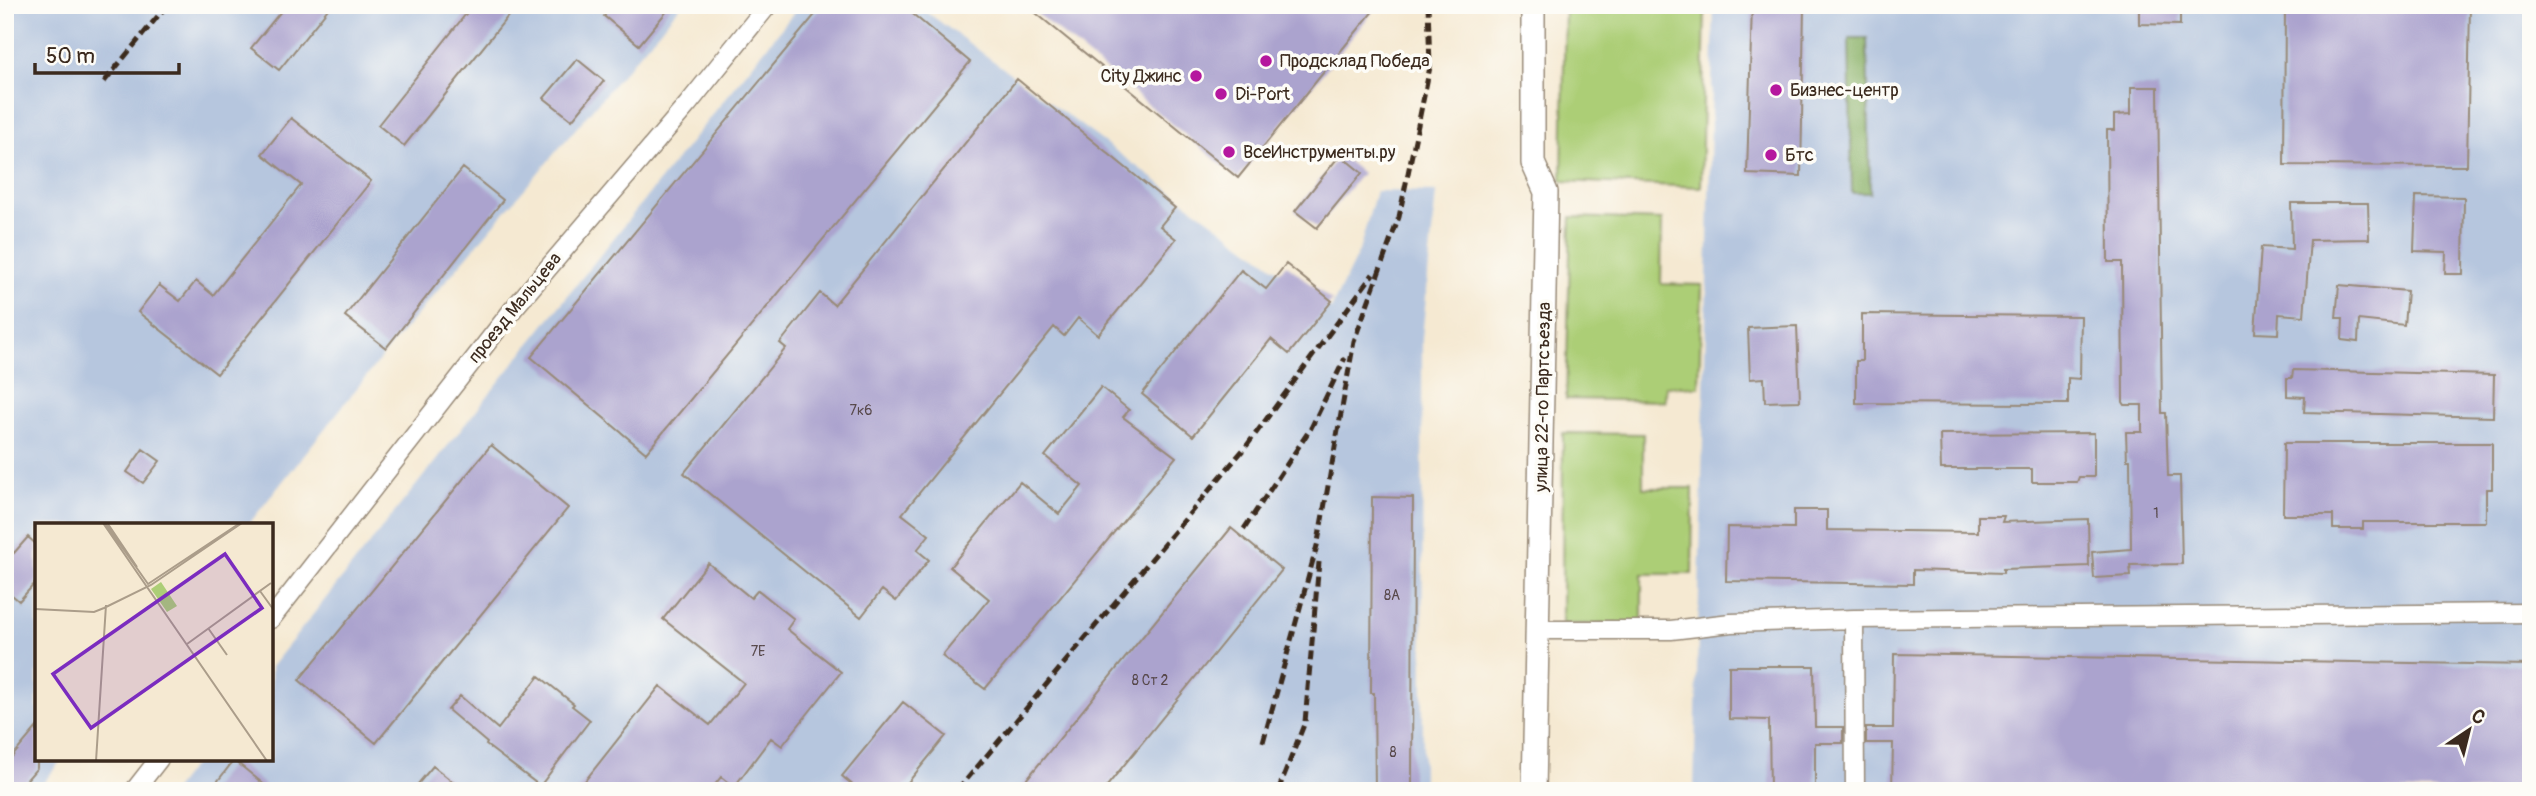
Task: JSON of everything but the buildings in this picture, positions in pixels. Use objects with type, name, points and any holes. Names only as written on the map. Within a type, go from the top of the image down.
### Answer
[{"type":"street","name":"проезд Мальцева","points":[[273,616],[514,308],[688,104],[768,5]]},
{"type":"street","name":"улица 22-го Партсъезда","points":[[1533,5],[1532,163],[1546,192],[1534,791]]},
{"type":"street","points":[[1538,630],[1671,630],[1731,623],[1854,619],[2531,612]]},
{"type":"street","points":[[1854,619],[1855,791]]},
{"type":"street","points":[[134,791],[157,761]]},
{"type":"shaded area","points":[[5,5],[681,5],[388,349],[250,523],[35,523],[35,761],[60,761],[37,791],[5,791]]},
{"type":"shaded area","points":[[800,5],[917,5],[1331,309],[1359,251],[1376,191],[1436,192],[1422,338],[1423,791],[173,791],[196,761],[273,761],[273,664]]},
{"type":"shaded area","points":[[1714,5],[2531,5],[2531,791],[1694,791]]},
{"type":"green space","points":[[1565,5],[1705,5],[1701,187],[1562,181]]},
{"type":"green space","points":[[1849,38],[1867,38],[1870,193],[1852,193]]},
{"type":"green space","points":[[1571,217],[1662,220],[1661,284],[1702,285],[1699,387],[1666,386],[1665,401],[1566,399]]},
{"type":"green space","points":[[1563,433],[1643,434],[1643,488],[1693,488],[1692,574],[1642,574],[1642,624],[1562,624]]},
{"type":"railway","points":[[104,82],[167,5]]},
{"type":"railway","points":[[1263,742],[1318,542],[1354,341],[1399,217],[1430,67],[1428,5]]},
{"type":"railway","points":[[957,791],[1248,444],[1373,274]]},
{"type":"railway","points":[[1244,529],[1311,428],[1345,358]]},
{"type":"railway","points":[[1278,791],[1305,722],[1319,562]]},
{"type":"place","name":"Продсклад Победа","points":[[1266,61]]},
{"type":"place","name":"City Джинс","points":[[1196,76]]},
{"type":"place","name":"Бизнес-центр","points":[[1776,90]]},
{"type":"place","name":"Di-Port","points":[[1221,94]]},
{"type":"place","name":"ВсеИнструменты.ру","points":[[1229,152]]},
{"type":"place","name":"Бтс","points":[[1771,155]]}]
